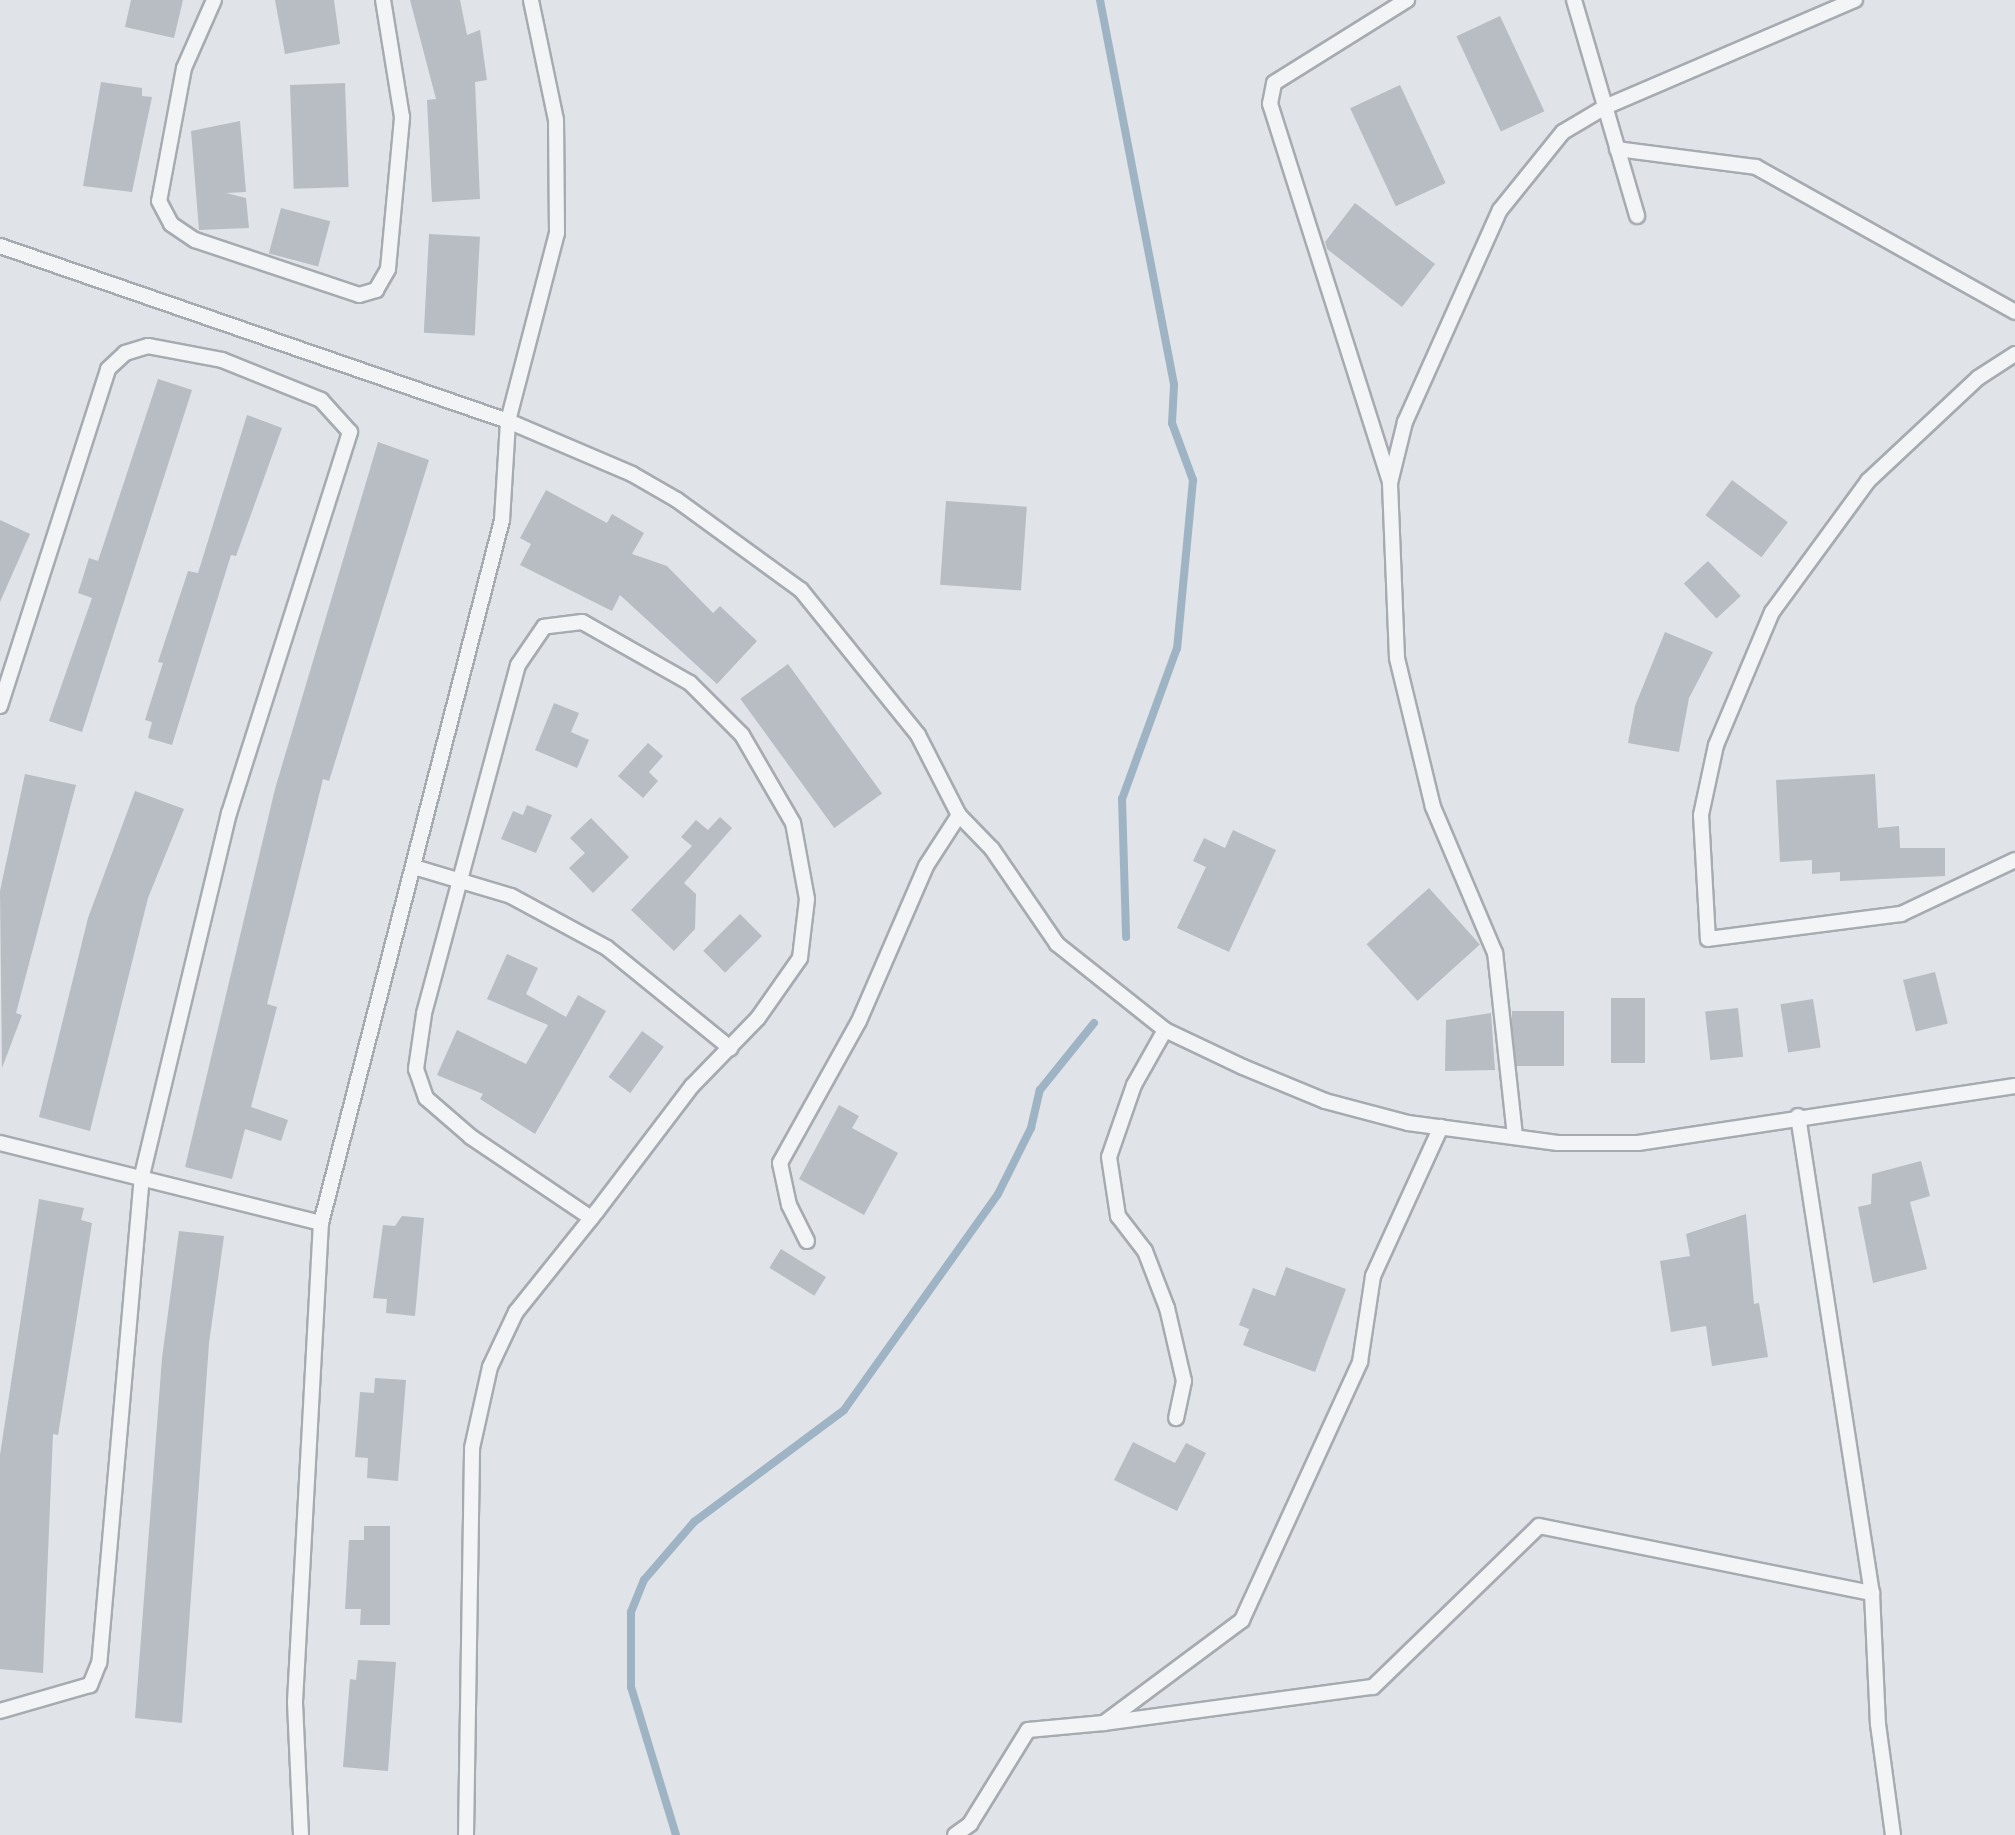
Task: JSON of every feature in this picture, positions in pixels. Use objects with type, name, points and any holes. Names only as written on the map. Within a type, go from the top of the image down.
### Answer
[{"type":"lane","points":[[214,0],[184,68],[159,201],[172,224],[195,240],[359,295],[376,290],[388,269],[402,117],[383,0]]},
{"type":"lane","points":[[301,1835],[295,1702],[320,1222],[502,520],[508,421],[557,233],[556,120],[531,0]]},
{"type":"lane","points":[[1407,0],[1274,82],[1270,104],[1390,483],[1397,658],[1433,807],[1495,953],[1515,1136]]},
{"type":"lane","points":[[1574,0],[1637,216]]},
{"type":"lane","points":[[1390,483],[1405,422],[1500,210],[1563,132],[1605,107],[1856,0]]},
{"type":"lane","points":[[1617,149],[1756,167],[2015,312]]},
{"type":"lane","points":[[0,246],[508,421],[632,474],[801,590],[918,735],[959,816],[992,849],[1057,944],[1164,1030],[1325,1101],[1441,1127],[1558,1144],[1638,1143],[2015,1086]]},
{"type":"lane","points":[[0,706],[108,369],[125,353],[148,346],[222,360],[321,400],[350,432],[228,813],[142,1175],[99,1663],[90,1685],[0,1711]]},
{"type":"lane","points":[[2015,354],[1978,378],[1868,481],[1772,612],[1716,745],[1701,815],[1708,939],[1901,914],[2015,860]]},
{"type":"lane","points":[[466,1835],[472,1448],[490,1367],[516,1312],[800,958],[807,899],[793,823],[742,735],[690,684],[631,645],[582,622],[544,628],[518,665],[458,880],[416,1069],[426,1098],[591,1218]]},
{"type":"lane","points":[[807,1241],[789,1205],[780,1163],[859,1021],[926,866],[959,816]]},
{"type":"lane","points":[[414,867],[511,896],[607,948],[730,1048]]},
{"type":"lane","points":[[1164,1030],[1134,1085],[1109,1157],[1118,1216],[1145,1250],[1167,1308],[1184,1381],[1176,1418]]},
{"type":"lane","points":[[1986,1088],[2015,1077]]},
{"type":"lane","points":[[1798,1116],[1872,1593],[1893,1835]]},
{"type":"lane","points":[[1104,1723],[1242,1620],[1360,1362],[1372,1276],[1441,1127]]},
{"type":"lane","points":[[0,1143],[320,1222]]},
{"type":"lane","points":[[955,1835],[970,1824],[1028,1730],[1374,1687],[1540,1526],[1872,1593]]},
{"type":"building","points":[[131,0],[183,0],[174,38],[125,27]]},
{"type":"building","points":[[275,0],[334,0],[340,44],[285,54]]},
{"type":"building","points":[[410,0],[460,0],[467,35],[480,30],[487,80],[475,82],[480,199],[432,202],[427,100],[436,99]]},
{"type":"building","points":[[1500,16],[1544,111],[1501,131],[1456,36]]},
{"type":"building","points":[[101,82],[142,88],[142,96],[152,97],[132,192],[83,186]]},
{"type":"building","points":[[345,83],[349,187],[294,189],[290,85]]},
{"type":"building","points":[[1400,85],[1446,183],[1396,206],[1350,108]]},
{"type":"building","points":[[240,121],[246,192],[226,193],[246,198],[249,228],[199,230],[191,131]]},
{"type":"building","points":[[1355,203],[1435,264],[1402,307],[1327,249],[1325,242]]},
{"type":"building","points":[[281,208],[330,221],[318,267],[269,253]]},
{"type":"building","points":[[429,234],[480,237],[475,336],[424,333]]},
{"type":"building","points":[[158,379],[192,390],[82,732],[49,721],[92,598],[78,593],[89,558],[98,561]]},
{"type":"building","points":[[247,415],[282,428],[236,556],[231,555],[172,745],[148,738],[152,722],[145,720],[163,663],[158,662],[188,571],[198,573]]},
{"type":"building","points":[[378,442],[429,460],[329,781],[323,779],[267,1004],[277,1007],[251,1107],[288,1120],[281,1141],[245,1129],[232,1179],[185,1167],[275,789]]},
{"type":"building","points":[[1732,480],[1788,522],[1761,557],[1706,515]]},
{"type":"building","points":[[546,490],[607,523],[612,514],[644,533],[632,554],[667,566],[713,613],[720,606],[757,641],[717,684],[620,595],[612,611],[520,565],[531,544],[520,538]]},
{"type":"building","points":[[946,501],[1027,507],[1021,590],[940,585]]},
{"type":"building","points":[[0,520],[30,534],[0,602]]},
{"type":"building","points":[[1708,561],[1741,596],[1717,619],[1684,584]]},
{"type":"building","points":[[1665,632],[1713,652],[1689,698],[1679,752],[1628,743],[1635,706]]},
{"type":"building","points":[[788,664],[882,793],[834,828],[740,699]]},
{"type":"building","points":[[554,703],[579,713],[571,732],[589,740],[577,768],[535,750]]},
{"type":"building","points":[[648,743],[663,756],[649,772],[658,781],[643,798],[618,776]]},
{"type":"building","points":[[25,774],[76,785],[16,1013],[22,1015],[2,1068],[0,891]]},
{"type":"building","points":[[1875,774],[1878,828],[1899,826],[1900,848],[1945,848],[1945,876],[1840,881],[1840,872],[1812,874],[1812,860],[1780,862],[1776,780]]},
{"type":"building","points":[[135,791],[184,809],[148,898],[90,1131],[39,1117],[88,918]]},
{"type":"building","points":[[527,805],[552,815],[536,853],[501,839],[513,811],[523,815]]},
{"type":"building","points":[[720,817],[732,828],[684,883],[696,894],[695,929],[674,951],[631,910],[692,846],[681,837],[696,820],[708,830]]},
{"type":"building","points":[[591,818],[629,857],[593,893],[569,868],[585,853],[570,838]]},
{"type":"building","points":[[1233,830],[1276,850],[1229,952],[1177,928],[1206,867],[1193,861],[1204,838],[1225,848]]},
{"type":"building","points":[[1429,888],[1480,944],[1417,1001],[1367,944]]},
{"type":"building","points":[[740,914],[762,936],[725,973],[703,951]]},
{"type":"building","points":[[507,954],[538,968],[526,994],[566,1017],[578,995],[606,1011],[535,1134],[480,1099],[483,1094],[437,1075],[457,1030],[526,1064],[548,1025],[487,999]]},
{"type":"building","points":[[1935,972],[1948,1023],[1916,1031],[1903,980]]},
{"type":"building","points":[[1611,998],[1645,998],[1645,1063],[1611,1063]]},
{"type":"building","points":[[1813,999],[1821,1047],[1788,1053],[1780,1004]]},
{"type":"building","points":[[1738,1008],[1743,1057],[1710,1060],[1705,1011]]},
{"type":"building","points":[[1512,1011],[1564,1011],[1564,1066],[1512,1066]]},
{"type":"building","points":[[1491,1013],[1495,1070],[1445,1071],[1446,1020]]},
{"type":"building","points":[[642,1031],[664,1047],[630,1093],[608,1077]]},
{"type":"building","points":[[839,1105],[859,1116],[852,1128],[898,1153],[864,1215],[799,1179]]},
{"type":"building","points":[[1921,1161],[1930,1196],[1910,1202],[1927,1269],[1873,1283],[1858,1207],[1871,1204],[1872,1174]]},
{"type":"building","points":[[39,1199],[84,1208],[81,1220],[92,1223],[58,1435],[53,1434],[43,1673],[0,1669],[0,1455]]},
{"type":"building","points":[[1746,1214],[1754,1304],[1759,1303],[1768,1357],[1712,1366],[1706,1326],[1671,1332],[1660,1261],[1690,1256],[1686,1234]]},
{"type":"building","points":[[402,1216],[424,1218],[415,1316],[386,1313],[387,1299],[373,1298],[383,1225],[395,1226]]},
{"type":"building","points":[[179,1231],[224,1236],[209,1343],[182,1723],[135,1718],[162,1358]]},
{"type":"building","points":[[781,1249],[826,1277],[814,1296],[769,1268]]},
{"type":"building","points":[[1286,1267],[1346,1289],[1315,1372],[1243,1345],[1249,1329],[1239,1325],[1253,1288],[1275,1296]]},
{"type":"building","points":[[375,1378],[406,1380],[398,1481],[367,1478],[368,1458],[355,1457],[360,1392],[374,1393]]},
{"type":"building","points":[[1133,1442],[1175,1463],[1186,1443],[1206,1453],[1177,1511],[1114,1480]]},
{"type":"building","points":[[364,1526],[390,1526],[390,1625],[360,1625],[361,1609],[345,1609],[349,1540],[364,1540]]},
{"type":"building","points":[[358,1660],[396,1662],[388,1771],[343,1767],[350,1679],[356,1680]]},
{"type":"waterway","points":[[1100,0],[1174,385],[1172,423],[1193,480],[1177,648],[1122,799],[1126,937]]},
{"type":"waterway","points":[[676,1835],[631,1687],[631,1612],[644,1580],[694,1522],[844,1410],[998,1194],[1031,1128],[1040,1090],[1094,1023]]}]
